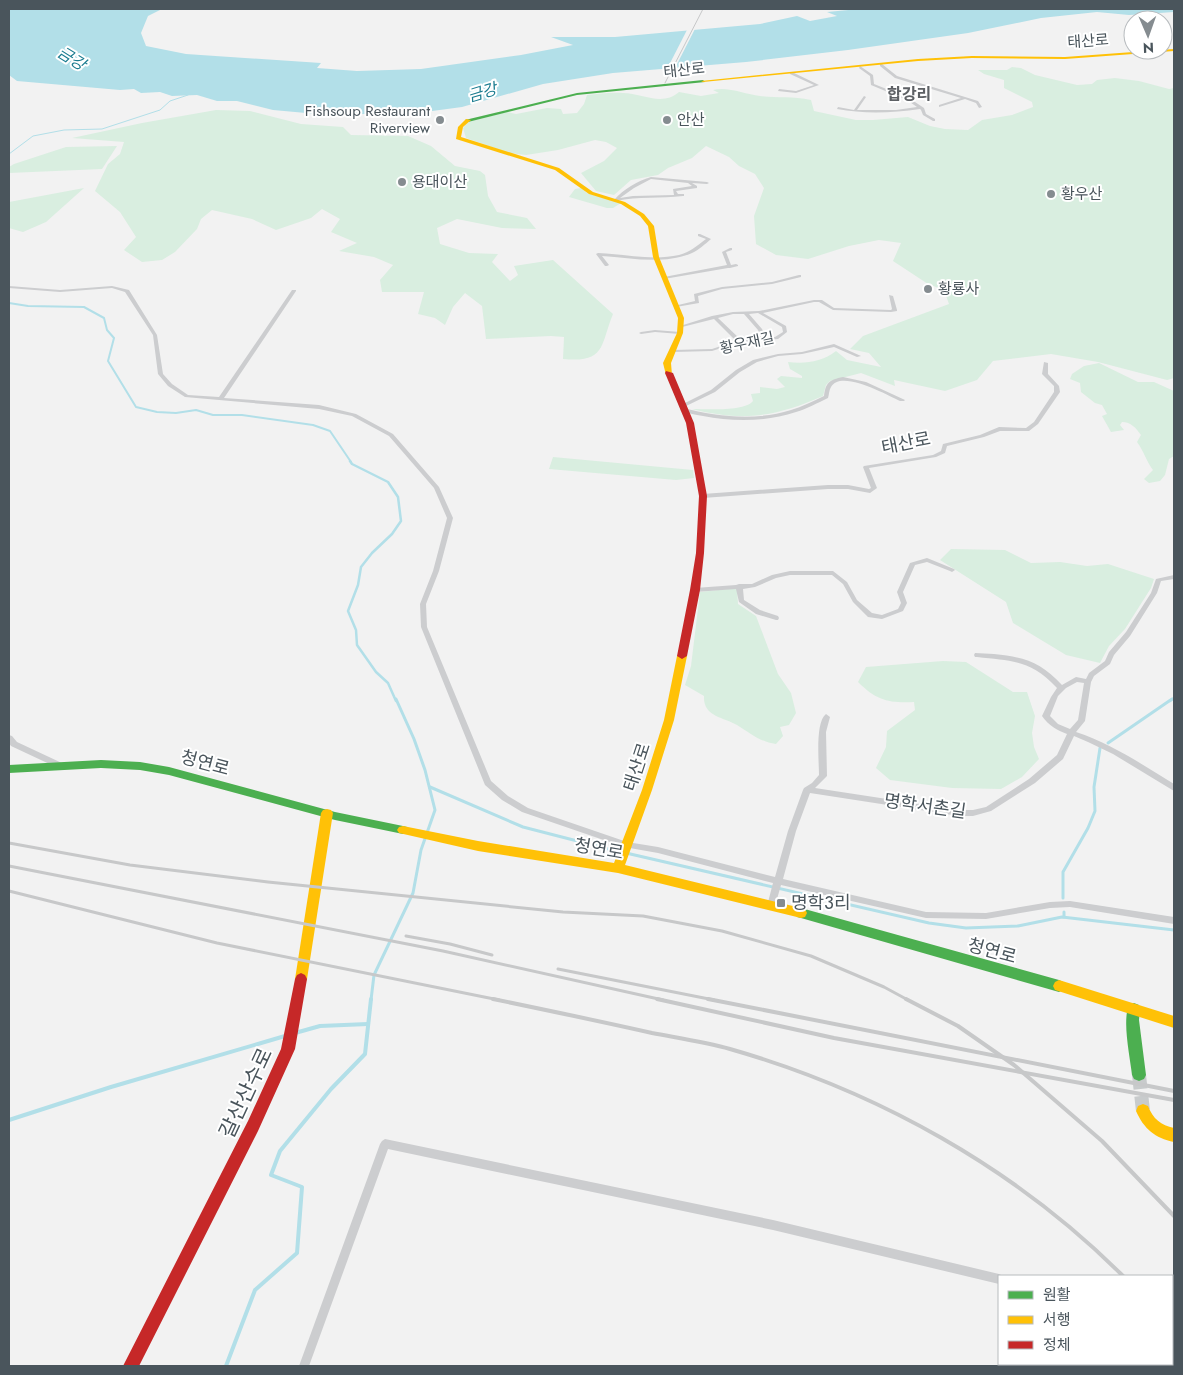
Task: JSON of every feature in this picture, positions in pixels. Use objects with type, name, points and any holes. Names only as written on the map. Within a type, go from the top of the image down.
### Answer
[{"type":"street","name":"태산로","points":[[619,865],[669,720],[695,590],[700,553],[703,496],[694,440],[690,423],[668,372],[667,363],[681,330],[681,318],[656,257],[648,221],[630,207],[616,200],[591,193],[557,169],[458,138],[457,134],[461,126],[467,120],[475,117],[568,95],[972,57],[1065,58],[1174,50]]},
{"type":"street","points":[[881,65],[896,76],[977,102],[980,107]]},
{"type":"street","points":[[860,67],[872,76],[872,84],[908,99],[923,109],[924,114],[928,118],[934,120]]},
{"type":"street","points":[[778,90],[796,92],[817,85],[791,73]]},
{"type":"street","points":[[856,111],[864,97]]},
{"type":"street","points":[[940,106],[965,98]]},
{"type":"street","points":[[838,108],[856,111],[896,111],[920,108]]},
{"type":"street","points":[[616,200],[643,180],[664,178],[690,182],[706,182]]},
{"type":"street","points":[[677,196],[674,190],[696,187],[690,182]]},
{"type":"street","points":[[616,200],[633,197],[683,196]]},
{"type":"street","points":[[607,265],[598,254],[656,257],[680,256],[690,253],[710,239],[699,235]]},
{"type":"street","points":[[730,249],[724,252],[730,266]]},
{"type":"street","points":[[664,278],[736,265]]},
{"type":"street","points":[[676,306],[697,302],[696,295],[722,288],[772,283],[799,276]]},
{"type":"street","points":[[9,287],[60,291],[112,287],[127,291],[155,335],[161,374],[170,385],[187,396],[319,406],[354,415],[390,435],[437,488],[450,518],[436,571],[423,604],[424,627],[488,783],[505,798],[525,810],[627,845],[658,850],[777,881],[926,916],[986,916],[1050,905],[1070,904],[1174,921]]},
{"type":"street","points":[[221,398],[294,291]]},
{"type":"street","name":"황우재길","points":[[681,330],[714,317],[759,312],[814,301],[820,301],[834,309],[891,311],[895,310],[891,296]]},
{"type":"street","points":[[746,312],[764,338]]},
{"type":"street","name":"황우재길","points":[[673,351],[712,350],[739,341],[776,338],[785,332],[784,326],[759,312]]},
{"type":"street","points":[[714,317],[739,341]]},
{"type":"street","points":[[641,333],[681,330]]},
{"type":"street","points":[[682,408],[713,391],[738,371],[756,361],[834,345],[859,356]]},
{"type":"street","name":"태산로","points":[[703,496],[828,487],[848,487],[870,491],[874,488],[866,467],[934,456],[943,452],[945,445],[982,436],[999,429],[1026,430],[1031,428],[1047,409],[1056,392],[1056,386],[1045,374],[1046,363]]},
{"type":"street","points":[[682,408],[703,416],[722,418],[782,414],[826,396],[828,386],[832,382],[846,379],[858,380],[902,400]]},
{"type":"street","points":[[695,590],[753,586],[774,576],[790,573],[833,573],[845,583],[855,601],[870,615],[882,617],[901,610],[904,603],[900,592],[912,564],[927,560],[952,570]]},
{"type":"street","points":[[1174,578],[1158,580],[1154,593],[1128,634],[1116,646],[1108,662],[1091,675],[1088,682],[1076,679],[1061,688],[1046,716],[1057,728],[1095,741],[1174,788]]},
{"type":"street","points":[[739,586],[741,601],[758,612],[776,618]]},
{"type":"street","points":[[976,655],[1027,662],[1052,678],[1061,688]]},
{"type":"street","name":"명학서촌길","points":[[807,790],[886,801],[924,809],[973,813],[988,809],[1042,773],[1060,757],[1072,732],[1082,721],[1088,682]]},
{"type":"street","points":[[771,906],[792,831],[807,790],[815,785],[823,776],[822,732],[826,717]]},
{"type":"street","points":[[9,738],[14,744],[61,766]]},
{"type":"street","name":"청연로","points":[[9,769],[101,764],[140,766],[169,771],[331,814],[478,846],[619,865],[863,929],[965,961],[1066,988],[1174,1022]]},
{"type":"street","name":"갈산산수로","points":[[131,1366],[253,1126],[288,1049],[331,814]]},
{"type":"street","points":[[1134,1009],[1133,1020],[1139,1074]]},
{"type":"street","points":[[1143,1111],[1145,1120],[1153,1128],[1174,1135]]},
{"type":"street","points":[[304,1366],[385,1144],[773,1225],[998,1280]]},
{"type":"green space","points":[[1012,67],[1021,68],[1035,75],[1077,85],[1092,84],[1097,80],[1115,78],[1139,81],[1169,89],[1174,88],[1174,378],[1167,380],[1098,362],[1051,354],[993,361],[977,380],[945,391],[894,380],[895,386],[861,373],[830,381],[826,385],[823,396],[774,413],[743,416],[710,413],[692,409],[725,409],[748,405],[753,401],[751,394],[760,393],[760,387],[777,389],[785,387],[777,379],[781,376],[802,378],[802,376],[790,369],[788,362],[801,363],[813,361],[825,358],[836,351],[847,360],[881,367],[869,353],[850,349],[863,336],[949,304],[944,290],[928,284],[893,261],[901,243],[879,240],[849,246],[808,259],[776,255],[756,244],[754,216],[764,188],[755,174],[739,166],[729,157],[706,146],[692,158],[668,168],[658,175],[631,180],[614,195],[596,191],[581,173],[604,161],[617,148],[606,142],[595,140],[558,150],[526,155],[509,153],[466,138],[463,128],[468,122],[507,112],[516,114],[547,108],[561,109],[563,114],[577,113],[584,104],[587,95],[623,93],[659,99],[679,92],[701,96],[719,93],[713,90],[724,89],[760,96],[811,100],[814,111],[856,120],[908,117],[930,126],[968,130],[982,120],[1012,115],[1033,107],[1032,102],[1004,88],[1004,80],[984,74],[978,70],[1007,70]]},
{"type":"green space","points":[[216,110],[250,111],[301,124],[343,127],[351,135],[408,136],[431,146],[455,166],[480,171],[485,175],[488,196],[497,212],[527,218],[536,229],[502,228],[457,219],[437,228],[440,244],[469,253],[498,254],[492,262],[510,281],[518,275],[514,266],[553,260],[613,314],[599,350],[587,358],[577,360],[563,359],[564,337],[486,339],[482,306],[465,293],[453,307],[445,325],[435,318],[418,314],[424,292],[382,292],[380,280],[393,265],[374,257],[339,251],[357,243],[331,232],[340,219],[322,209],[311,218],[276,230],[252,219],[212,210],[201,219],[197,229],[175,252],[162,260],[142,262],[124,250],[136,237],[120,212],[95,191],[108,164],[120,154],[124,142],[72,138]]},
{"type":"green space","points":[[117,146],[102,169],[9,173],[9,167],[14,164],[66,147]]},
{"type":"green space","points":[[84,188],[46,222],[23,232],[9,228],[9,202]]},
{"type":"green space","points":[[581,188],[587,193],[621,203],[613,208],[607,208],[569,197],[575,189]]},
{"type":"green space","points":[[1099,363],[1138,382],[1154,382],[1174,391],[1174,456],[1169,459],[1165,475],[1160,481],[1149,483],[1144,479],[1153,470],[1137,442],[1141,435],[1137,430],[1131,424],[1122,422],[1120,425],[1124,430],[1111,432],[1102,416],[1107,414],[1102,405],[1095,403],[1081,392],[1080,383],[1070,379],[1072,374],[1084,366]]},
{"type":"green space","points":[[553,457],[693,470],[694,478],[676,480],[549,469]]},
{"type":"green space","points":[[951,549],[1005,550],[1031,563],[1060,562],[1087,566],[1108,564],[1154,579],[1151,588],[1125,629],[1109,646],[1100,663],[1066,655],[1013,623],[1006,602],[940,560]]},
{"type":"green space","points":[[737,588],[738,604],[756,616],[778,674],[791,693],[796,713],[789,725],[780,727],[783,736],[776,744],[760,739],[737,725],[715,715],[707,708],[704,696],[685,685],[691,666],[700,592]]},
{"type":"green space","points":[[943,661],[966,662],[1013,692],[1027,692],[1035,716],[1032,733],[1034,747],[1039,759],[1022,777],[1001,789],[952,788],[890,780],[876,768],[886,747],[887,731],[915,710],[914,702],[884,700],[871,693],[858,682],[866,667]]},
{"type":"water","name":"금강","points":[[9,9],[162,9],[148,16],[141,33],[146,46],[186,54],[321,63],[317,68],[357,71],[421,69],[521,55],[573,45],[551,37],[615,37],[760,24],[797,16],[810,21],[837,16],[827,12],[859,9],[1174,9],[1174,12],[1173,10],[1123,10],[1123,14],[1097,12],[1041,18],[968,33],[848,50],[746,62],[613,73],[543,84],[462,107],[410,114],[317,114],[273,110],[237,101],[217,101],[197,95],[172,96],[160,92],[141,93],[134,89],[120,90],[17,81],[9,75]]},
{"type":"pier","points":[[696,27],[674,70],[666,71],[688,28]]},
{"type":"waterway","points":[[9,154],[33,136],[64,130],[102,129],[160,110],[170,101],[188,95]]},
{"type":"waterway","points":[[9,303],[28,306],[84,307],[104,318],[107,330],[114,338],[108,361],[136,407],[157,412],[176,413],[196,410],[213,415],[242,415],[313,425],[330,431],[351,462]]},
{"type":"waterway","points":[[350,461],[352,464],[388,482],[398,497],[401,521],[392,534],[372,553],[361,567],[358,585],[348,611],[356,630],[357,645],[376,672],[388,683],[396,701]]},
{"type":"waterway","points":[[1170,701],[1174,698]]},
{"type":"waterway","points":[[371,1000],[374,975],[413,893],[421,850],[435,810],[425,770],[414,739],[396,699]]},
{"type":"waterway","points":[[1108,743],[1172,699]]},
{"type":"waterway","points":[[1063,898],[1063,872],[1088,828],[1095,811],[1094,787],[1100,748]]},
{"type":"waterway","points":[[430,787],[523,827],[620,852]]},
{"type":"waterway","points":[[626,853],[929,923],[966,928],[1018,926],[1062,917],[1174,930]]},
{"type":"waterway","points":[[1064,912],[1064,917]]},
{"type":"waterway","points":[[226,1366],[255,1290],[297,1253],[302,1187],[271,1175],[280,1151],[331,1089],[365,1054],[371,999]]},
{"type":"waterway","points":[[295,1033],[320,1026],[368,1024]]},
{"type":"waterway","points":[[9,1120],[111,1087],[285,1036]]},
{"type":"tunnel","points":[[1139,1075],[1143,1111]]},
{"type":"railway","points":[[665,83],[703,9]]},
{"type":"railway","points":[[9,843],[130,865],[268,882],[563,912],[643,916],[722,931],[811,956],[884,987],[908,1000]]},
{"type":"railway","points":[[9,866],[443,951],[663,1000]]},
{"type":"railway","points":[[9,891],[217,943],[499,1000]]},
{"type":"railway","points":[[406,936],[450,944],[492,955]]},
{"type":"railway","points":[[558,969],[714,1000]]},
{"type":"railway","points":[[493,999],[730,1049],[785,1066],[838,1087],[890,1111],[941,1138],[990,1168],[1037,1201],[1081,1237],[1122,1275]]},
{"type":"railway","points":[[657,999],[834,1038],[1023,1072]]},
{"type":"railway","points":[[708,999],[1003,1057]]},
{"type":"railway","points":[[906,999],[958,1026],[1003,1057]]},
{"type":"railway","points":[[1003,1057],[1174,1091]]},
{"type":"railway","points":[[1003,1057],[1023,1072]]},
{"type":"railway","points":[[1023,1072],[1174,1100]]},
{"type":"railway","points":[[1023,1072],[1102,1141],[1174,1216]]},
{"type":"traffic: fast","points":[[468,120],[577,94],[703,81]]},
{"type":"traffic: fast","points":[[9,769],[101,764],[140,766],[169,771],[335,816],[403,830]]},
{"type":"traffic: fast","points":[[801,913],[1059,986]]},
{"type":"traffic: fast","points":[[1134,1009],[1133,1020],[1139,1075]]},
{"type":"traffic: slow","points":[[703,81],[918,60],[972,57],[1065,58],[1174,50]]},
{"type":"traffic: slow","points":[[468,120],[461,127],[458,138],[557,169],[591,193],[623,203],[642,215],[651,226],[656,257],[681,318],[680,333],[667,363],[669,373]]},
{"type":"traffic: slow","points":[[618,868],[647,790],[669,720],[682,656]]},
{"type":"traffic: slow","points":[[301,979],[327,813]]},
{"type":"traffic: slow","points":[[403,830],[478,846],[618,868],[801,913]]},
{"type":"traffic: slow","points":[[1059,986],[1174,1022]]},
{"type":"traffic: slow","points":[[1143,1111],[1148,1121],[1155,1128],[1174,1135]]},
{"type":"traffic: jam","points":[[669,373],[690,423],[703,496],[700,553],[682,656]]},
{"type":"traffic: jam","points":[[131,1366],[253,1126],[288,1049],[301,979]]},
{"type":"place","name":"Fishsoup Restaurant Riverview","points":[[440,120]]},
{"type":"place","name":"안산","points":[[667,120]]},
{"type":"place","name":"용대이산","points":[[402,182]]},
{"type":"place","name":"황우산","points":[[1051,194]]},
{"type":"place","name":"황룡사","points":[[928,289]]},
{"type":"place","name":"명학3리","points":[[781,903]]},
{"type":"district","name":"합강리","points":[[909,94]]}]
